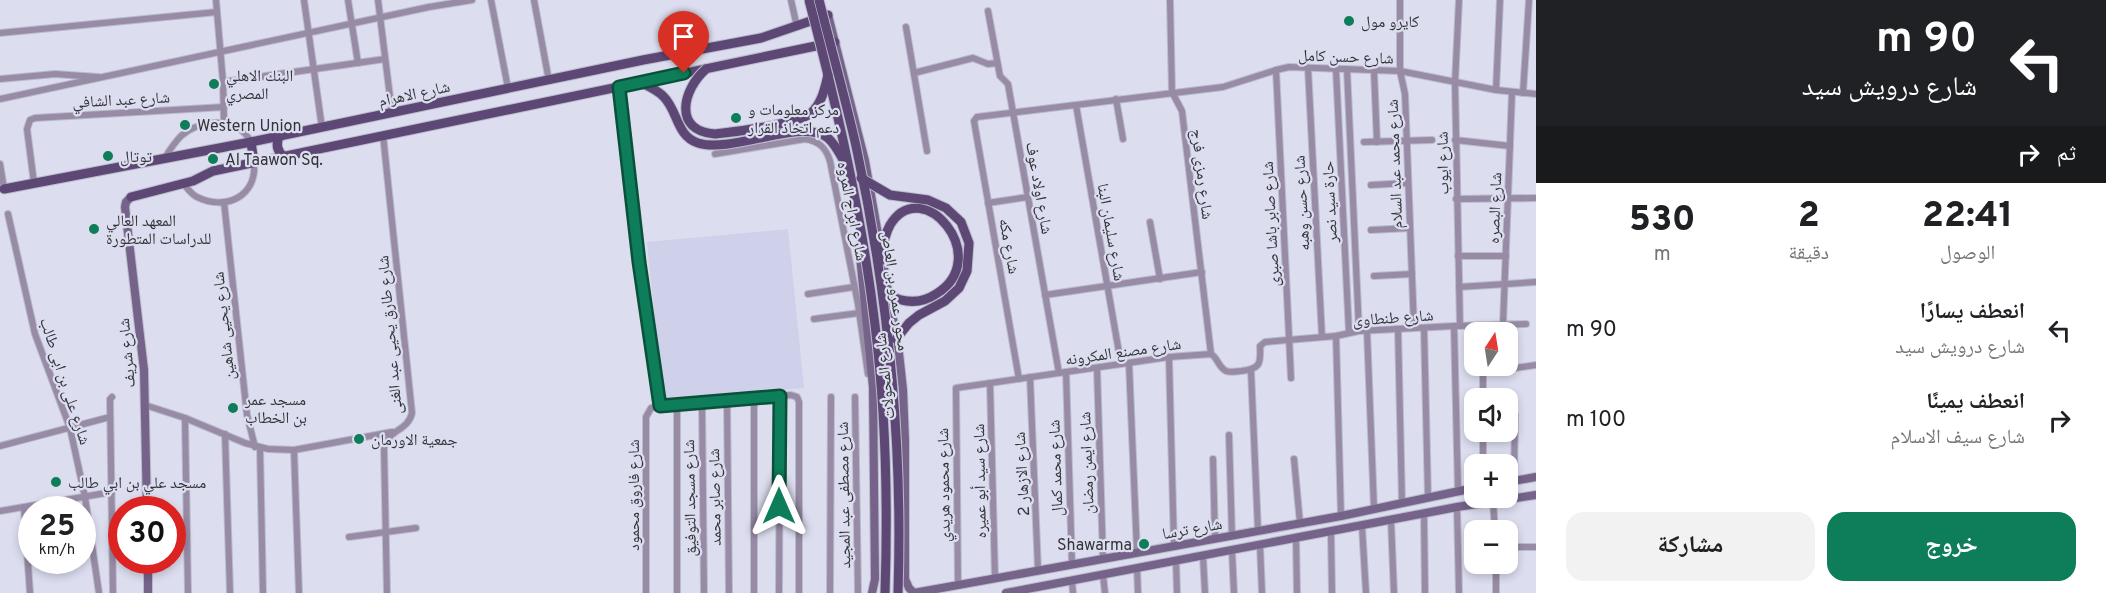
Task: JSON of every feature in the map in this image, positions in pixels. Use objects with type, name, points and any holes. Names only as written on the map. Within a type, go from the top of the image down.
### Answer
[{"type":"main road","name":"محور عمرو بن العاص","points":[[810,0],[851,172],[875,325],[882,393],[886,520],[885,593]]},
{"type":"main road","name":"محور عمرو بن العاص","points":[[821,0],[856,147],[879,269],[889,343],[895,412],[898,593]]},
{"type":"main road","name":"شارع الاهرام","points":[[4,189],[322,128],[508,88],[761,38],[828,15]]},
{"type":"main road","points":[[131,197],[183,183],[213,171],[835,42]]},
{"type":"main road","points":[[706,69],[696,77],[689,90],[685,110],[687,117],[696,128],[715,134],[789,122],[809,115],[821,98],[828,72]]},
{"type":"main road","points":[[640,82],[663,95],[682,130],[693,141],[713,146],[812,131],[831,140],[851,172]]},
{"type":"main road","points":[[280,135],[277,145],[284,157]]},
{"type":"main road","points":[[251,142],[254,163]]},
{"type":"main road","points":[[861,178],[890,195],[928,200],[946,208],[961,222],[969,243],[967,271],[959,288],[945,301],[914,319],[896,339]]},
{"type":"main road","points":[[879,269],[888,227],[903,213],[915,209],[928,210],[940,217],[951,228],[957,244],[958,257],[954,275],[946,286],[935,295],[922,300],[908,301],[888,295]]},
{"type":"street","points":[[216,0],[225,107],[224,123]]},
{"type":"street","points":[[304,0],[322,128]]},
{"type":"street","points":[[348,0],[358,63]]},
{"type":"street","points":[[378,0],[392,113]]},
{"type":"street","points":[[0,99],[380,18],[428,4],[471,0]]},
{"type":"street","points":[[491,0],[508,88]]},
{"type":"street","points":[[534,0],[549,81]]},
{"type":"street","points":[[791,0],[797,27]]},
{"type":"street","points":[[821,0],[828,15]]},
{"type":"street","name":"شارع رمزى فرج","points":[[1170,0],[1172,92],[1182,111],[1211,354]]},
{"type":"street","name":"شارع محمد عبد السلام","points":[[1400,0],[1400,70],[1405,94],[1414,328]]},
{"type":"street","name":"شارع ايوب","points":[[1458,490],[1457,326],[1459,287],[1455,83],[1459,0]]},
{"type":"street","points":[[1496,90],[1500,0]]},
{"type":"street","points":[[1523,93],[1529,0]]},
{"type":"street","name":"شارع اولاد عوف","points":[[988,11],[1000,76],[1008,84],[1045,295],[1062,373]]},
{"type":"street","points":[[0,33],[217,12]]},
{"type":"street","name":"شارع المحولات","points":[[828,15],[861,143],[896,339],[903,390],[905,576],[907,586],[914,593]]},
{"type":"street","points":[[906,27],[927,151]]},
{"type":"street","name":"شارع المحولات","points":[[817,46],[845,161],[858,240],[873,392],[875,579],[872,593]]},
{"type":"street","points":[[914,73],[973,58],[988,64],[997,63]]},
{"type":"street","points":[[223,82],[385,59]]},
{"type":"street","name":"شارع حسن كامل","points":[[975,119],[1223,87],[1289,67],[1400,70],[1455,83],[1536,94]]},
{"type":"street","name":"شارع حسن وهبه","points":[[1308,68],[1322,337]]},
{"type":"street","name":"شارع صابر باشا صبرى","points":[[1276,70],[1291,378]]},
{"type":"street","name":"حارة سيد نصر","points":[[1336,70],[1348,333]]},
{"type":"street","points":[[1347,70],[1359,331]]},
{"type":"street","points":[[1374,71],[1377,142]]},
{"type":"street","points":[[0,79],[55,74],[101,77]]},
{"type":"street","points":[[619,87],[639,262],[660,406],[793,395],[799,402],[799,593]]},
{"type":"street","name":"شارع البصره","points":[[1503,322],[1512,92]]},
{"type":"street","points":[[1116,99],[1123,140]]},
{"type":"street","name":"شارع سليمان البنا","points":[[1076,105],[1120,364]]},
{"type":"street","name":"شارع عبد الشافي","points":[[34,183],[27,129],[30,120],[34,118],[225,107]]},
{"type":"street","name":"شارع مكه","points":[[975,119],[1019,379]]},
{"type":"street","points":[[164,159],[174,143],[192,129],[203,125],[224,123],[241,128],[251,142]]},
{"type":"street","name":"شارع طارق يحيى عبد الغنى","points":[[383,135],[412,413],[407,426],[387,438],[384,447],[387,593]]},
{"type":"street","name":"شارع ابراج المروه","points":[[716,154],[806,139],[813,140],[825,149],[830,161],[873,392]]},
{"type":"street","points":[[1364,142],[1432,140]]},
{"type":"street","points":[[1455,140],[1510,146]]},
{"type":"street","points":[[183,183],[197,197],[224,202],[240,196],[251,186],[255,176],[254,163]]},
{"type":"street","points":[[0,164],[4,189]]},
{"type":"street","points":[[1371,185],[1408,183]]},
{"type":"street","name":"شارع شريف","points":[[131,197],[125,207],[144,370],[147,496]]},
{"type":"street","points":[[988,203],[1028,197]]},
{"type":"street","points":[[1456,199],[1536,198]]},
{"type":"street","name":"شارع يحيى شاهين","points":[[224,202],[247,415],[257,447],[263,593]]},
{"type":"street","name":"شارع على بن ابى طالب","points":[[8,213],[35,334],[70,428],[85,496]]},
{"type":"street","points":[[1150,222],[1160,279]]},
{"type":"street","points":[[1371,230],[1410,228]]},
{"type":"street","points":[[1458,256],[1506,256]]},
{"type":"street","points":[[1045,295],[1202,272]]},
{"type":"street","points":[[1374,276],[1412,274]]},
{"type":"street","points":[[1459,287],[1536,282]]},
{"type":"street","points":[[808,294],[854,287]]},
{"type":"street","points":[[814,319],[859,313]]},
{"type":"street","name":"شارع طنطاوى","points":[[1518,324],[1526,324]]},
{"type":"street","name":"شارع طنطاوى","points":[[1251,370],[1260,363],[1262,343],[1336,336],[1359,331],[1464,326]]},
{"type":"street","points":[[1424,328],[1428,497]]},
{"type":"street","points":[[1398,329],[1402,502]]},
{"type":"street","points":[[1367,331],[1374,508]]},
{"type":"street","points":[[1336,336],[1341,516]]},
{"type":"street","points":[[1211,354],[1227,371],[1251,370],[1258,531]]},
{"type":"street","name":"شارع مصنع المكرونه","points":[[958,387],[1169,357],[1211,354]]},
{"type":"street","points":[[1169,357],[1174,546]]},
{"type":"street","points":[[1129,363],[1137,552]]},
{"type":"street","points":[[1518,368],[1536,365]]},
{"type":"street","name":"شارع ايمن رمضان","points":[[1097,368],[1103,558]]},
{"type":"street","name":"شارع محمد كمال","points":[[1062,373],[1071,564]]},
{"type":"street","name":"شارع الازهار 2","points":[[1030,377],[1038,570]]},
{"type":"street","name":"شارع سيد أبو عميره","points":[[990,383],[995,578]]},
{"type":"street","name":"شارع محمود هريدي","points":[[958,387],[955,391],[958,585]]},
{"type":"street","points":[[779,593],[780,396]]},
{"type":"street","points":[[112,397],[110,417],[114,593]]},
{"type":"street","points":[[830,593],[831,397]]},
{"type":"street","name":"شارع مصطفى عبد المجيد","points":[[855,397],[858,593]]},
{"type":"street","points":[[754,398],[754,593]]},
{"type":"street","name":"شارع صابر محمد","points":[[727,400],[729,593]]},
{"type":"street","name":"شارع مسجد التوفيق","points":[[702,402],[704,593]]},
{"type":"street","points":[[677,404],[677,593]]},
{"type":"street","points":[[145,405],[185,418],[257,447],[294,450],[394,432]]},
{"type":"street","name":"شارع فاروق محمود","points":[[646,593],[646,417],[651,408],[660,406]]},
{"type":"street","points":[[0,446],[110,417]]},
{"type":"street","points":[[185,418],[188,593]]},
{"type":"street","points":[[225,434],[230,593]]},
{"type":"street","points":[[1229,435],[1232,536]]},
{"type":"street","points":[[294,450],[299,593]]},
{"type":"street","points":[[1213,459],[1215,539]]},
{"type":"street","points":[[1294,459],[1300,523]]},
{"type":"street","points":[[1518,480],[1536,477]]},
{"type":"street","name":"شارع ترسا","points":[[914,593],[1341,516],[1464,489]]},
{"type":"street","points":[[90,496],[112,492]]},
{"type":"street","name":"شارع ترسا","points":[[1518,498],[1536,495]]},
{"type":"street","name":"شارع ترسا","points":[[1006,593],[1052,589],[1072,581],[1464,506]]},
{"type":"street","points":[[1457,507],[1459,593]]},
{"type":"street","points":[[0,511],[18,508]]},
{"type":"street","points":[[1424,514],[1425,593]]},
{"type":"street","points":[[1391,520],[1394,593]]},
{"type":"street","points":[[1362,526],[1366,593]]},
{"type":"street","points":[[349,537],[416,528]]},
{"type":"street","points":[[1331,532],[1332,593]]},
{"type":"street","points":[[1296,538],[1297,593]]},
{"type":"street","points":[[1260,545],[1262,593]]},
{"type":"street","points":[[1518,547],[1536,547]]},
{"type":"street","points":[[1232,550],[1234,593]]},
{"type":"street","points":[[1203,556],[1205,593]]},
{"type":"street","points":[[1176,561],[1177,593]]},
{"type":"street","points":[[1137,568],[1138,593]]},
{"type":"street","points":[[29,574],[30,593]]},
{"type":"street","name":"شارع على بن ابى طالب","points":[[95,574],[98,593]]},
{"type":"street","points":[[147,574],[148,593]]},
{"type":"street","points":[[1496,574],[1496,593]]},
{"type":"street","points":[[1103,575],[1105,593]]},
{"type":"street","points":[[875,579],[888,583],[898,581],[905,576]]},
{"type":"street","points":[[1072,581],[1073,593]]},
{"type":"shaded area","points":[[788,229],[804,388],[663,401],[647,242]]},
{"type":"place","name":"كايرو مول","points":[[1349,21]]},
{"type":"place","name":"البنك الاهلي المصري","points":[[214,84]]},
{"type":"place","name":"مركز معلومات و دعم اتخاذ القرار","points":[[736,118]]},
{"type":"place","name":"Western Union","points":[[185,125]]},
{"type":"place","name":"توتال","points":[[108,156]]},
{"type":"place","name":"Al Taawon Sq.","points":[[213,159]]},
{"type":"place","name":"المعهد العالي للدراسات المتطورة","points":[[94,229]]},
{"type":"place","name":"مسجد عمر بن الخطاب","points":[[233,408]]},
{"type":"place","name":"جمعية الاورمان","points":[[359,439]]},
{"type":"place","name":"مسجد علي بن ابي طالب","points":[[56,482]]},
{"type":"place","name":"Shawarma","points":[[1144,544]]},
{"type":"route","points":[[684,73],[619,87],[639,262],[660,406],[780,396],[779,506]]}]
